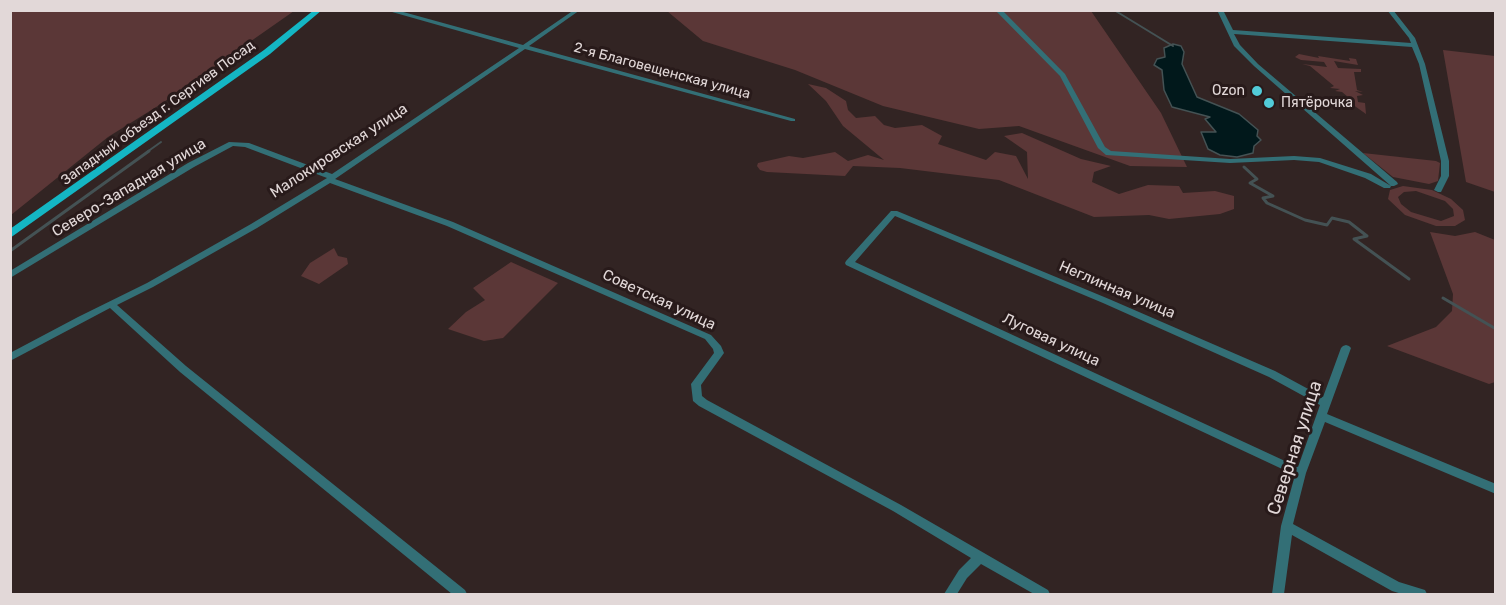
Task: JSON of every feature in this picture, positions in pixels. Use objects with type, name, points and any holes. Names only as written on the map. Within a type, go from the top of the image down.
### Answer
[{"type":"main road","name":"Западный объезд г. Сергиев Посад","points":[[10,226],[266,45],[309,10]]},
{"type":"main road","name":"Западный объезд г. Сергиев Посад","points":[[10,235],[258,58],[319,10]]},
{"type":"street","name":"2-я Благовещенская улица","points":[[388,10],[793,120]]},
{"type":"street","points":[[998,10],[1063,75],[1102,148],[1108,153],[1230,161],[1294,158],[1320,160],[1391,185],[1237,46],[1220,10]]},
{"type":"street","points":[[1390,10],[1415,45],[1445,161],[1445,176],[1438,190]]},
{"type":"street","name":"Малокировская улица","points":[[10,358],[174,272],[331,178],[576,11]]},
{"type":"street","points":[[1231,32],[1415,45]]},
{"type":"street","name":"Северо-Западная улица","points":[[10,275],[191,165],[232,144],[246,145],[331,178]]},
{"type":"street","name":"Советская улица","points":[[331,178],[450,224],[708,337],[718,348],[719,353],[696,384],[697,398],[703,403],[981,556],[1044,594]]},
{"type":"street","name":"Неглинная улица","points":[[894,213],[1272,374],[1325,403]]},
{"type":"street","name":"Луговая улица","points":[[894,213],[849,263],[1300,473]]},
{"type":"street","points":[[112,305],[183,369],[461,594]]},
{"type":"street","name":"Северная улица","points":[[1278,594],[1287,526],[1300,473],[1323,417],[1325,403],[1346,348]]},
{"type":"street","points":[[1323,417],[1496,489]]},
{"type":"street","points":[[1287,526],[1396,587],[1421,594]]},
{"type":"street","points":[[950,594],[963,574],[981,556]]},
{"type":"shaded area","points":[[10,11],[294,11],[161,104],[108,137],[11,215]]},
{"type":"shaded area","points":[[667,11],[1091,11],[1161,113],[1187,167],[1130,166],[1019,126],[979,129],[883,106],[795,70],[703,41]]},
{"type":"shaded area","points":[[1443,50],[1495,56],[1495,192],[1466,182]]},
{"type":"shaded area","points":[[1299,54],[1350,61],[1349,58],[1356,59],[1358,65],[1334,61],[1338,68],[1361,69],[1361,72],[1354,72],[1357,90],[1363,92],[1355,91],[1363,95],[1357,96],[1358,102],[1365,103],[1366,114],[1349,102],[1354,102],[1342,92],[1335,91],[1340,89],[1330,88],[1334,86],[1310,66],[1302,64],[1327,67],[1324,62],[1301,60],[1295,57]]},
{"type":"shaded area","points":[[808,84],[826,88],[846,101],[848,110],[856,118],[875,116],[884,125],[895,128],[922,125],[942,136],[938,144],[986,160],[995,152],[1016,156],[1028,179],[1027,152],[1004,136],[1022,133],[1081,159],[1111,166],[1094,172],[1092,182],[1119,194],[1148,185],[1179,186],[1183,193],[1215,191],[1234,196],[1234,209],[1220,214],[1169,219],[1149,215],[1094,217],[999,180],[900,168],[853,166],[845,176],[760,170],[758,163],[789,156],[803,158],[835,152],[848,161],[868,155],[884,160],[843,126],[826,101]]},
{"type":"shaded area","points":[[1363,153],[1436,161],[1440,163],[1438,181],[1429,184],[1393,177]]},
{"type":"shaded area","points":[[1403,186],[1432,190],[1451,199],[1463,210],[1465,220],[1455,226],[1436,226],[1405,215],[1388,199],[1390,190]],"holes":[[[1416,191],[1445,201],[1453,209],[1454,216],[1441,221],[1411,212],[1401,204],[1398,197],[1404,192]]]},
{"type":"shaded area","points":[[1430,232],[1455,236],[1475,232],[1495,240],[1495,382],[1489,384],[1387,346],[1436,327],[1452,311],[1453,294]]},
{"type":"shaded area","points":[[334,248],[338,256],[347,258],[348,264],[319,284],[301,276],[310,263]]},
{"type":"shaded area","points":[[511,262],[558,283],[503,338],[484,341],[448,329],[466,312],[485,300],[473,288]]},
{"type":"water","points":[[1173,44],[1181,46],[1184,52],[1182,64],[1197,97],[1239,114],[1258,130],[1257,136],[1261,140],[1254,146],[1253,153],[1237,157],[1220,155],[1208,149],[1201,132],[1216,132],[1205,119],[1210,117],[1172,107],[1164,90],[1162,70],[1154,65],[1157,59],[1165,57],[1164,48]]},
{"type":"waterway","points":[[1114,10],[1173,46]]},
{"type":"waterway","points":[[147,152],[161,142]]},
{"type":"waterway","points":[[10,251],[149,151]]},
{"type":"waterway","points":[[1244,167],[1257,179],[1250,183],[1273,196],[1263,198],[1267,203],[1305,220],[1327,225],[1332,218],[1349,222],[1367,236],[1354,239],[1409,279]]},
{"type":"waterway","points":[[1443,298],[1496,329]]},
{"type":"place","name":"Ozon","points":[[1257,91]]},
{"type":"place","name":"Пятёрочка","points":[[1269,103]]}]
